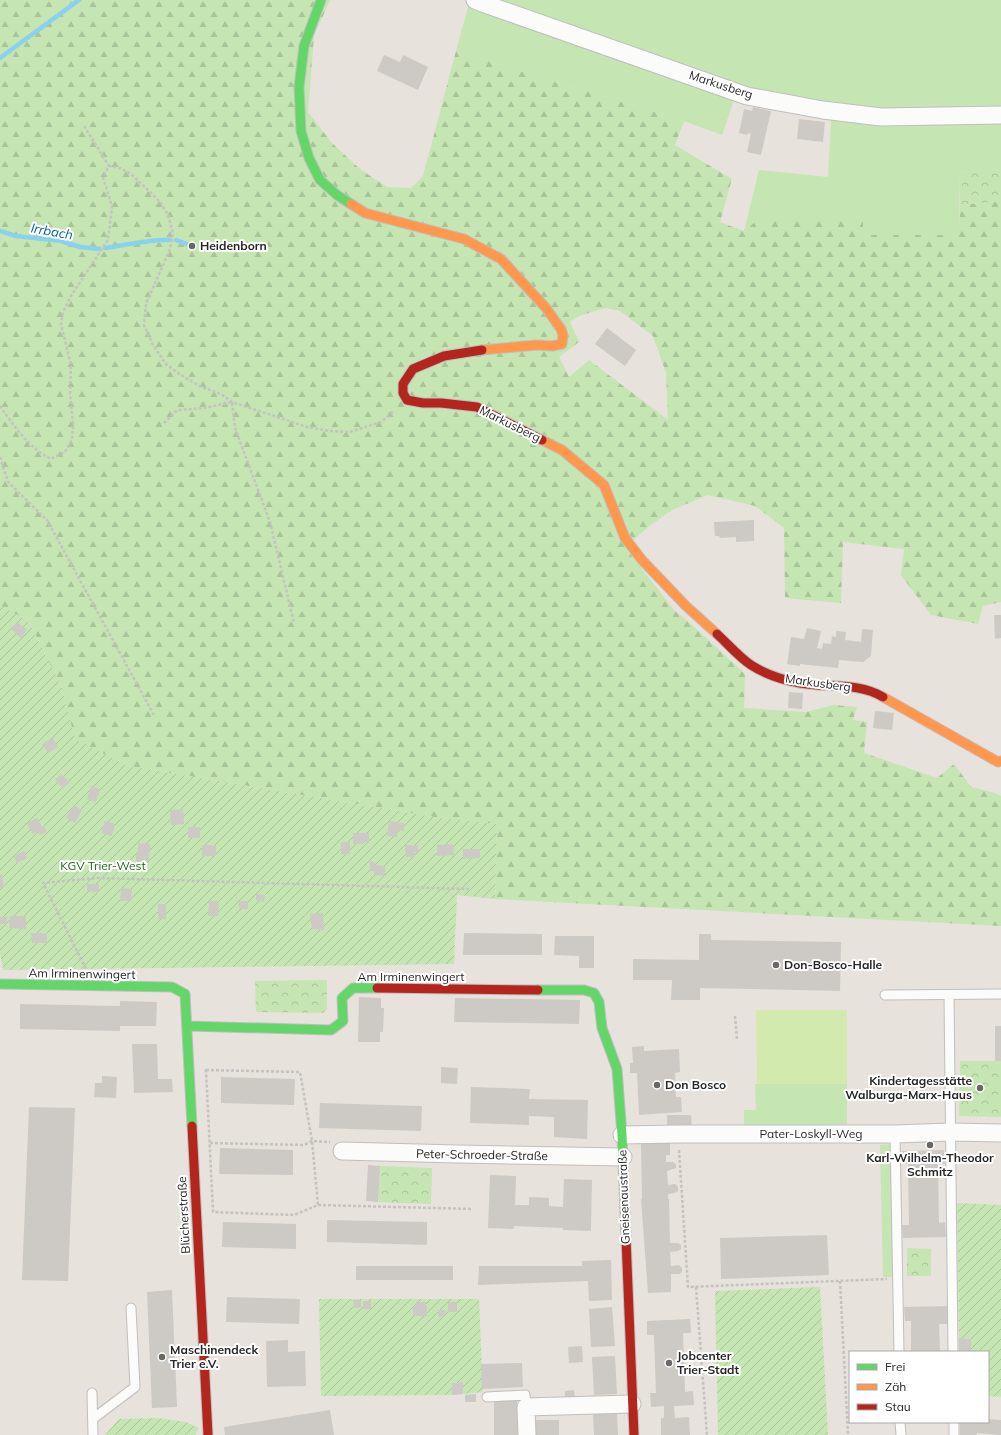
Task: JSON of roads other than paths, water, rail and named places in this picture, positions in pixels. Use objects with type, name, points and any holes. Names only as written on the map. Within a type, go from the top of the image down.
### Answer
[{"type":"street","name":"Markusberg","points":[[321,0],[304,46],[299,87],[301,131],[309,158],[320,180],[337,195],[365,213],[464,240],[501,259],[546,308],[561,329],[563,336],[562,344],[552,346],[537,345],[444,356],[413,369],[403,384],[403,393],[407,400],[423,403],[441,403],[477,407],[562,450],[604,485],[625,538],[642,560],[686,606],[751,665],[770,675],[800,683],[841,685],[875,692],[998,762],[1001,762]]},
{"type":"street","name":"Markusberg","points":[[475,0],[747,96],[823,110],[881,117],[1001,116]]},
{"type":"street","name":"Am Irminenwingert","points":[[0,984],[172,987],[185,994]]},
{"type":"street","name":"Am Irminenwingert","points":[[187,1026],[331,1030],[343,1021],[342,998],[353,988],[584,990],[594,994]]},
{"type":"street","name":"Blücherstraße","points":[[185,994],[194,1194],[208,1435]]},
{"type":"street","name":"Gneisenaustraße","points":[[594,994],[598,1002],[602,1028],[617,1069],[622,1135],[634,1435]]},
{"type":"street","name":"Pater-Loskyll-Weg","points":[[622,1135],[895,1134],[950,1132],[1001,1133]]},
{"type":"street","name":"Peter-Schroeder-Straße","points":[[342,1151],[623,1157]]},
{"type":"street","points":[[527,1435],[526,1407],[632,1404]]},
{"type":"lane","points":[[885,995],[1001,994]]},
{"type":"lane","points":[[949,995],[953,1351]]},
{"type":"lane","points":[[895,1134],[899,1351]]},
{"type":"lane","points":[[94,1418],[135,1387],[131,1308]]},
{"type":"lane","points":[[92,1394],[94,1418],[93,1435]]},
{"type":"lane","points":[[487,1397],[525,1395],[526,1407]]},
{"type":"lane","points":[[900,1423],[901,1435]]},
{"type":"lane","points":[[954,1423],[954,1435]]},
{"type":"waterway","points":[[0,58],[79,0]]},
{"type":"waterway","name":"Irrbach","points":[[0,231],[16,236],[61,241],[80,247],[100,249]]},
{"type":"waterway","name":"Irrbach","points":[[105,248],[146,241],[170,240]]},
{"type":"waterway","name":"Irrbach","points":[[176,240],[192,246]]},
{"type":"place","name":"Heidenborn","points":[[192,246]]},
{"type":"place","name":"Don-Bosco-Halle","points":[[776,965]]},
{"type":"place","name":"Don Bosco","points":[[657,1085]]},
{"type":"place","name":"Kindertagesstätte Walburga-Marx-Haus","points":[[980,1088]]},
{"type":"place","name":"Karl-Wilhelm-Theodor Schmitz","points":[[930,1145]]},
{"type":"place","name":"Maschinendeck Trier e.V.","points":[[162,1357]]},
{"type":"place","name":"Jobcenter Trier-Stadt","points":[[669,1363]]},
{"type":"park label","name":"KGV Trier-West","points":[[103,866]]}]
